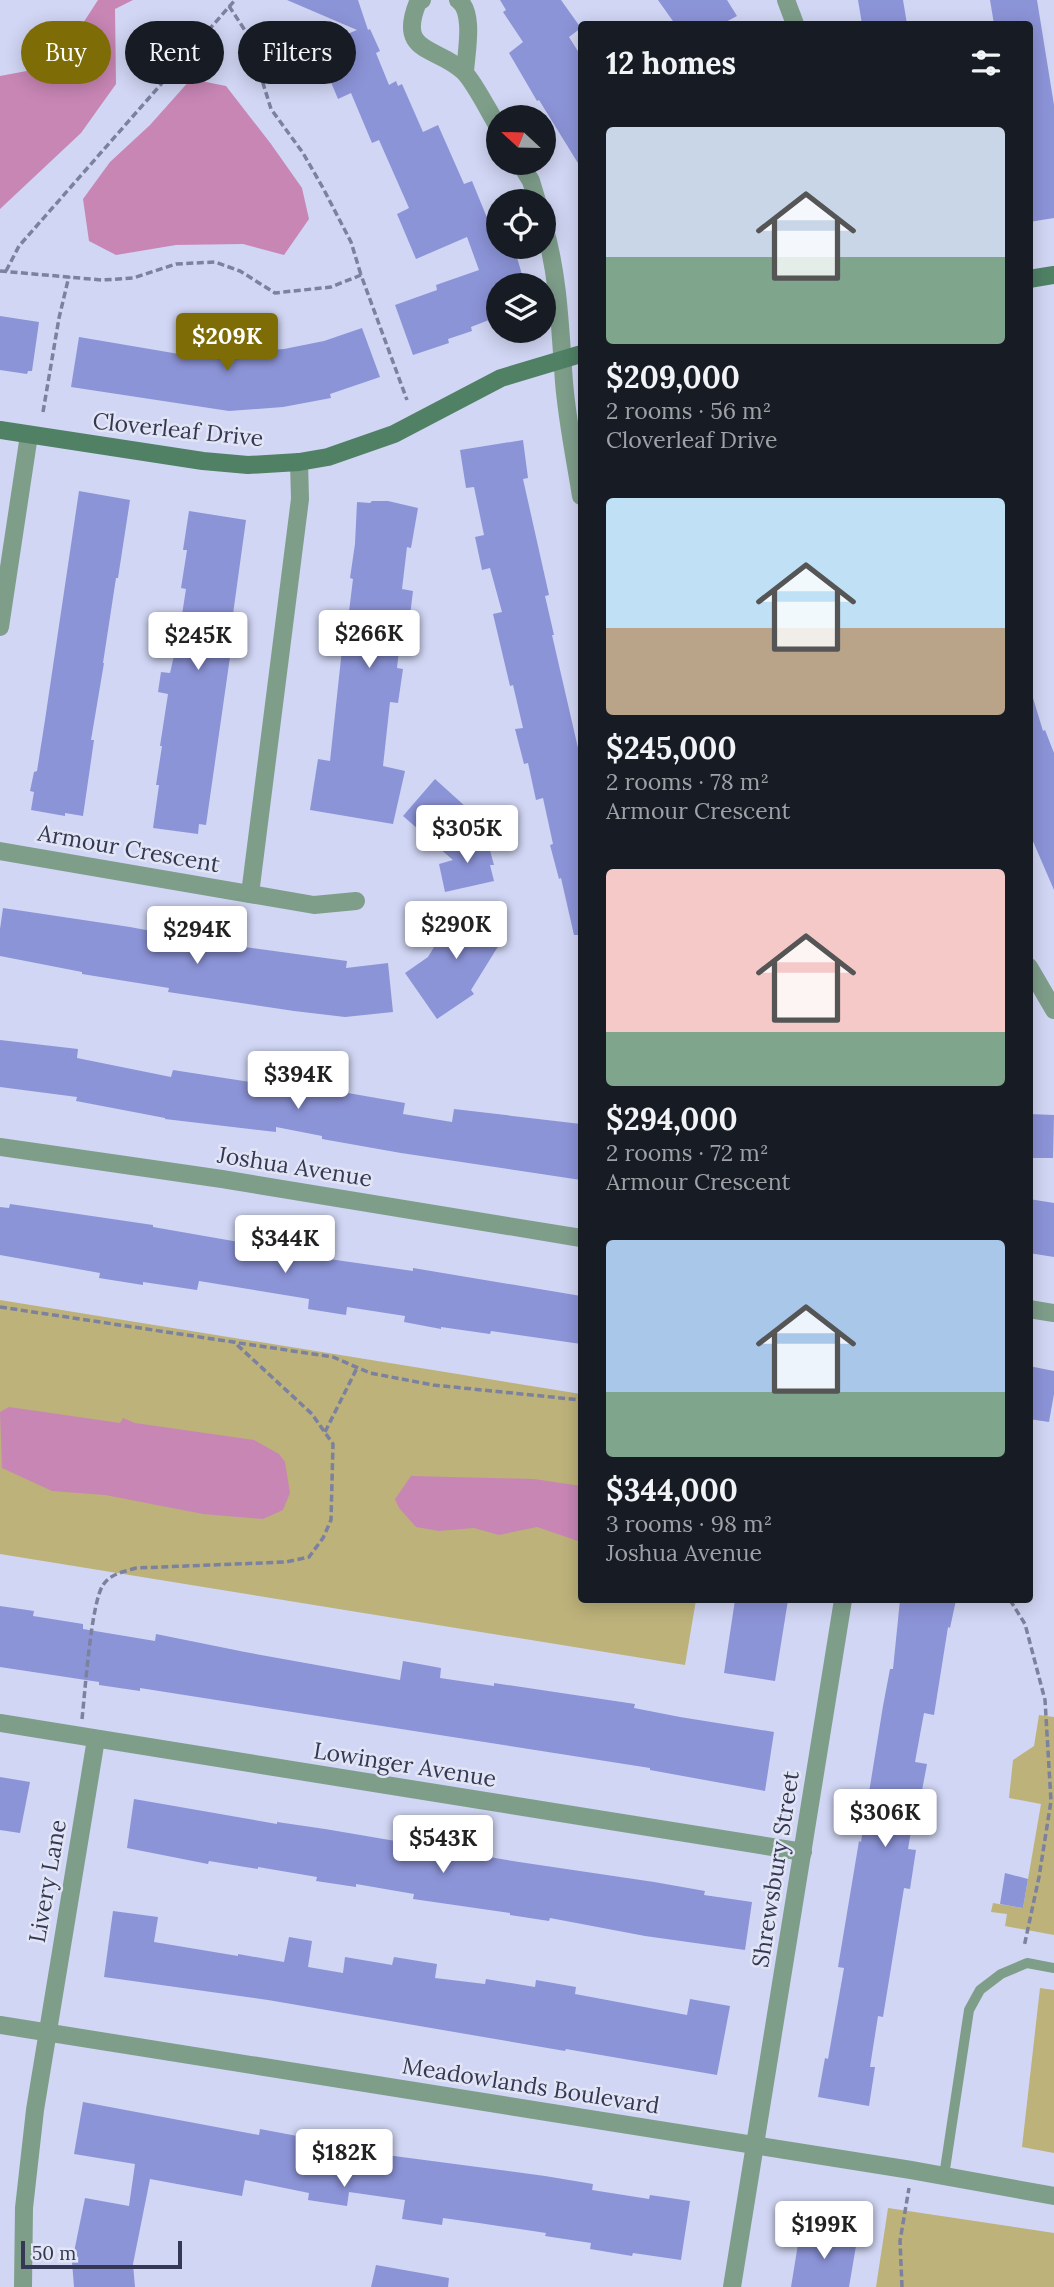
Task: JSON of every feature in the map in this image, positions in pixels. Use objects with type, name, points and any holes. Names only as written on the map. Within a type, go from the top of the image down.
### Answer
[{"type":"street","points":[[422,0],[418,2],[412,16],[412,33],[417,41],[465,72],[486,107]]},
{"type":"street","points":[[458,0],[464,4],[468,14],[465,72]]},
{"type":"street","points":[[786,0],[794,21]]},
{"type":"street","points":[[552,259],[578,474]]},
{"type":"street","points":[[1033,278],[1054,275]]},
{"type":"street","name":"Cloverleaf Drive","points":[[0,430],[202,461],[248,465],[299,462],[328,457],[394,434],[501,377],[578,355]]},
{"type":"street","points":[[0,627],[29,435]]},
{"type":"street","name":"Armour Crescent","points":[[250,894],[300,499],[299,462]]},
{"type":"street","name":"Armour Crescent","points":[[0,851],[314,905],[356,901]]},
{"type":"street","points":[[1033,974],[1054,1010]]},
{"type":"street","name":"Joshua Avenue","points":[[0,1147],[222,1178],[578,1237]]},
{"type":"street","points":[[1033,1310],[1054,1313]]},
{"type":"street","name":"Shrewsbury Street","points":[[732,2287],[843,1603]]},
{"type":"street","name":"Lowinger Avenue","points":[[0,1723],[803,1852]]},
{"type":"street","name":"Livery Lane","points":[[23,2287],[24,2208],[88,1737]]},
{"type":"street","name":"Meadowlands Boulevard","points":[[0,2025],[944,2176],[1054,2196]]},
{"type":"lane","points":[[944,2176],[970,2010],[980,1990],[1001,1974],[1027,1963],[1054,1968]]},
{"type":"path","points":[[6,271],[19,246],[234,0]]},
{"type":"path","points":[[229,6],[248,35],[271,109],[303,153],[351,242],[407,400]]},
{"type":"path","points":[[0,271],[102,280],[133,278],[176,264],[215,262],[240,271],[275,293],[331,287],[361,275]]},
{"type":"path","points":[[43,412],[69,276]]},
{"type":"path","points":[[0,1307],[333,1357],[370,1373],[433,1385],[578,1400]]},
{"type":"path","points":[[88,1737],[95,1614],[102,1586],[114,1574],[136,1569],[286,1562],[309,1557],[324,1538],[331,1520],[334,1444],[312,1414],[234,1342]]},
{"type":"path","points":[[325,1432],[358,1368]]},
{"type":"path","points":[[1012,1603],[1025,1624],[1045,1700],[1051,1801],[1040,1877],[1019,1966]]},
{"type":"path","points":[[902,2287],[900,2241],[911,2171]]},
{"type":"shaded area","points":[[98,0],[133,0],[115,9],[116,84],[81,133],[0,209],[0,76],[21,72],[21,84],[111,84],[111,21],[84,21]]},
{"type":"shaded area","points":[[187,84],[226,86],[302,188],[309,219],[284,255],[243,244],[176,245],[116,255],[89,241],[83,199],[110,162],[150,125]]},
{"type":"shaded area","points":[[0,1300],[578,1394],[578,1603],[695,1603],[685,1665],[0,1554]]},
{"type":"shaded area","points":[[9,1407],[120,1423],[123,1418],[135,1423],[254,1440],[279,1454],[285,1462],[290,1493],[283,1510],[263,1519],[203,1514],[105,1495],[52,1491],[2,1468],[0,1412]]},
{"type":"shaded area","points":[[411,1476],[534,1479],[578,1486],[578,1541],[537,1527],[499,1535],[474,1528],[439,1531],[416,1527],[399,1508],[395,1499]]},
{"type":"shaded area","points":[[1039,1715],[1054,1717],[1054,1935],[1005,1926],[1007,1914],[991,1912],[993,1903],[1023,1908],[1041,1804],[1009,1798],[1013,1760],[1034,1746]]},
{"type":"shaded area","points":[[1040,1988],[1054,1990],[1054,2153],[1022,2147]]},
{"type":"shaded area","points":[[888,2208],[1054,2233],[1054,2287],[876,2287]]},
{"type":"building","points":[[287,0],[358,0],[368,30],[370,29],[380,51],[376,53],[389,85],[396,81],[398,86],[402,84],[423,132],[438,125],[464,184],[472,181],[486,215],[486,259],[517,259],[522,273],[486,273],[486,321],[471,327],[472,331],[448,339],[449,343],[413,355],[395,305],[437,290],[436,285],[479,270],[467,237],[416,259],[397,214],[409,208],[379,140],[372,143],[351,93],[338,99],[332,84],[356,84],[356,21],[336,21]]},
{"type":"building","points":[[500,0],[561,0],[578,24],[578,30],[569,37],[578,51],[578,163],[556,128],[556,105],[542,105],[537,101],[509,53],[523,42],[503,12],[506,10]]},
{"type":"building","points":[[658,0],[727,0],[737,16],[728,21],[673,21]]},
{"type":"building","points":[[858,0],[903,0],[906,21],[862,21]]},
{"type":"building","points":[[990,0],[1037,0],[1054,105],[1054,218],[1033,221],[1033,21],[994,21]]},
{"type":"building","points":[[0,316],[39,322],[32,371],[27,374],[0,370]]},
{"type":"building","points":[[362,328],[380,377],[330,394],[331,398],[283,407],[229,411],[71,387],[79,337],[179,354],[180,346],[222,353],[284,349],[324,341]]},
{"type":"building","points":[[523,440],[528,478],[523,479],[549,595],[545,596],[552,635],[578,748],[578,935],[574,935],[561,878],[559,879],[550,845],[553,844],[543,798],[536,800],[528,763],[524,764],[515,729],[523,728],[493,614],[502,612],[490,568],[482,570],[475,537],[484,535],[474,487],[466,488],[460,450]]},
{"type":"building","points":[[79,491],[130,500],[91,740],[94,740],[83,816],[65,813],[65,816],[31,810],[34,792],[30,791],[34,772],[37,771]]},
{"type":"building","points":[[388,501],[418,508],[411,548],[407,547],[402,589],[413,591],[409,624],[402,623],[397,668],[403,669],[398,703],[390,702],[383,766],[405,771],[393,824],[310,810],[318,759],[330,761],[343,640],[346,636],[353,579],[350,578],[357,502]]},
{"type":"building","points":[[189,511],[246,520],[229,643],[232,643],[206,825],[199,824],[198,834],[153,828],[159,785],[156,785],[160,746],[168,694],[158,692],[161,672],[170,673],[179,634],[186,589],[181,588]]},
{"type":"building","points":[[1033,698],[1043,731],[1045,730],[1054,753],[1054,890],[1033,841]]},
{"type":"building","points":[[435,779],[466,807],[434,843],[403,816]]},
{"type":"building","points":[[484,838],[494,865],[490,865],[494,881],[445,892],[439,864],[453,860],[439,848]]},
{"type":"building","points":[[461,903],[507,932],[471,990],[474,994],[437,1019],[405,973],[428,957]]},
{"type":"building","points":[[3,908],[215,943],[347,961],[346,968],[388,963],[393,1012],[345,1017],[294,1011],[168,992],[169,988],[82,974],[0,956]]},
{"type":"building","points":[[0,1040],[78,1049],[77,1058],[171,1077],[173,1070],[250,1082],[251,1076],[405,1103],[403,1114],[452,1122],[454,1109],[578,1124],[578,1180],[401,1153],[322,1139],[322,1136],[276,1127],[276,1132],[165,1119],[76,1101],[77,1097],[0,1087]]},
{"type":"building","points":[[1033,1114],[1054,1115],[1053,1158],[1033,1158]]},
{"type":"building","points":[[1033,1200],[1054,1203],[1054,1257],[1033,1254]]},
{"type":"building","points":[[10,1204],[153,1225],[302,1253],[301,1255],[413,1271],[413,1268],[578,1296],[578,1344],[491,1331],[490,1334],[441,1329],[404,1322],[405,1316],[347,1307],[346,1315],[308,1309],[309,1299],[199,1281],[197,1290],[143,1282],[143,1285],[99,1278],[100,1273],[0,1255],[0,1207],[9,1208]]},
{"type":"building","points":[[1033,1367],[1054,1371],[1054,1394],[1049,1422],[1033,1420]]},
{"type":"building","points":[[735,1603],[788,1603],[775,1681],[724,1673]]},
{"type":"building","points":[[900,1603],[955,1603],[950,1628],[948,1627],[934,1715],[924,1713],[915,1762],[927,1764],[920,1801],[916,1801],[908,1849],[916,1850],[910,1889],[904,1888],[883,2017],[878,2016],[870,2067],[875,2067],[869,2106],[818,2097],[825,2058],[828,2059],[844,1968],[838,1967],[859,1841],[861,1842],[890,1669],[893,1669]]},
{"type":"building","points":[[0,1606],[34,1611],[33,1616],[83,1624],[83,1629],[155,1641],[156,1634],[400,1680],[403,1661],[441,1668],[440,1678],[494,1686],[494,1683],[635,1704],[634,1708],[774,1732],[765,1791],[650,1768],[140,1688],[140,1691],[99,1685],[99,1682],[0,1667]]},
{"type":"building","points":[[0,1777],[30,1782],[20,1833],[0,1830]]},
{"type":"building","points":[[134,1799],[277,1824],[325,1829],[654,1882],[705,1891],[704,1895],[752,1902],[745,1950],[413,1899],[414,1894],[356,1884],[356,1887],[316,1881],[317,1877],[258,1867],[209,1861],[208,1864],[127,1848]]},
{"type":"building","points":[[1005,1873],[1028,1879],[1023,1908],[1000,1904]]},
{"type":"building","points":[[113,1911],[158,1917],[154,1942],[238,1956],[284,1962],[289,1937],[312,1941],[308,1967],[343,1973],[345,1957],[392,1965],[394,1957],[437,1964],[435,1978],[485,1984],[486,1979],[535,1987],[536,1980],[576,1987],[575,1994],[687,2015],[690,1999],[730,2006],[717,2075],[268,2000],[104,1977]]},
{"type":"building","points":[[83,2102],[259,2135],[260,2129],[356,2147],[356,2151],[593,2184],[592,2190],[649,2199],[650,2195],[690,2201],[681,2260],[590,2249],[591,2243],[479,2223],[443,2218],[442,2225],[402,2219],[405,2200],[349,2192],[347,2206],[308,2200],[309,2193],[245,2180],[242,2196],[150,2179],[133,2264],[135,2287],[74,2287],[72,2262],[85,2198],[129,2206],[135,2164],[74,2154]]},
{"type":"building","points":[[800,2232],[857,2240],[849,2287],[791,2287]]},
{"type":"building","points":[[376,2265],[449,2278],[448,2287],[371,2287]]}]
